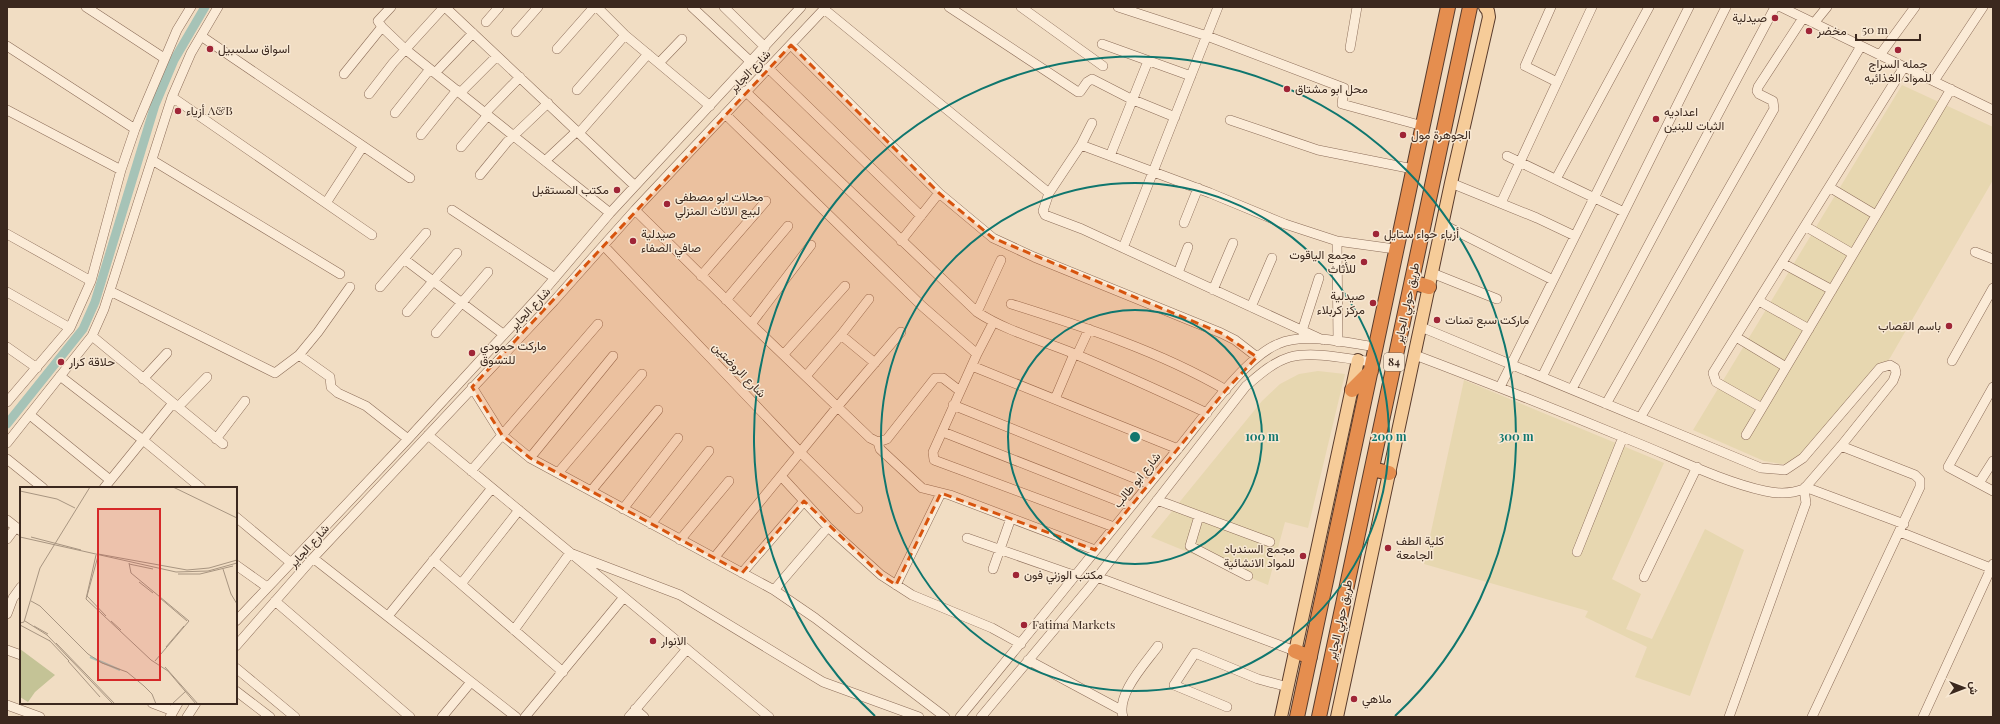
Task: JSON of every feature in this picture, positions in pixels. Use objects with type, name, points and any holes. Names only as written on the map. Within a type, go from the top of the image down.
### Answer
[{"type":"highway","name":"طريق حولي الجاير","points":[[1297,717],[1376,348],[1395,249],[1414,169],[1448,7]]},
{"type":"highway","name":"طريق حولي الجاير","points":[[1319,717],[1470,7]]},
{"type":"highway","points":[[1412,282],[1431,280]]},
{"type":"highway","points":[[1352,390],[1372,366]]},
{"type":"highway","points":[[1372,470],[1389,473]]},
{"type":"highway","points":[[1295,652],[1310,657]]},
{"type":"main road","points":[[1337,717],[1442,224],[1489,17],[1486,7]]},
{"type":"main road","points":[[1281,717],[1358,360]]},
{"type":"street","points":[[86,7],[164,58]]},
{"type":"street","points":[[7,401],[70,328],[91,281],[121,170],[135,129],[176,30],[190,7]]},
{"type":"street","points":[[7,443],[92,336],[104,310],[172,97],[191,53],[218,7]]},
{"type":"street","points":[[391,7],[378,21],[382,27],[405,49],[610,213]]},
{"type":"street","points":[[369,94],[405,49],[445,7],[635,186]]},
{"type":"street","points":[[486,22],[499,7]]},
{"type":"street","points":[[516,32],[538,7]]},
{"type":"street","points":[[557,49],[594,7]]},
{"type":"street","points":[[597,7],[625,35],[710,106]]},
{"type":"street","points":[[692,7],[751,62]]},
{"type":"street","points":[[724,7],[765,47]]},
{"type":"street","name":"شارع الجاير","points":[[237,620],[290,562],[408,439],[555,278],[610,213],[801,7]]},
{"type":"street","points":[[949,7],[1078,92],[1080,92],[1087,82],[1092,79],[1131,99],[1175,117]]},
{"type":"street","points":[[1021,7],[1032,10],[1102,66]]},
{"type":"street","points":[[1118,7],[1207,36],[1344,88],[1342,104],[1423,126]]},
{"type":"street","points":[[1123,248],[1218,7]]},
{"type":"street","points":[[1350,48],[1357,7]]},
{"type":"street","points":[[1551,7],[1525,66],[1557,82]]},
{"type":"street","points":[[1501,203],[1592,7]]},
{"type":"street","points":[[1556,180],[1649,7]]},
{"type":"street","points":[[1500,387],[1689,7]]},
{"type":"street","points":[[1542,377],[1726,7]]},
{"type":"street","points":[[1572,390],[1774,7]]},
{"type":"street","points":[[1814,23],[1827,7]]},
{"type":"street","points":[[1880,55],[1915,7]]},
{"type":"street","points":[[1934,81],[1983,7]]},
{"type":"street","points":[[825,8],[1049,193]]},
{"type":"street","name":"شارع الجاير","points":[[237,645],[313,558],[472,387],[554,302],[635,210],[745,91],[825,8]]},
{"type":"street","points":[[1787,8],[1803,18],[1993,110]]},
{"type":"street","points":[[1606,404],[1774,109],[1773,101],[1759,94],[1757,91],[1758,87],[1803,18]]},
{"type":"street","points":[[344,74],[382,27]]},
{"type":"street","points":[[395,113],[433,71],[473,34]]},
{"type":"street","points":[[577,90],[625,35]]},
{"type":"street","points":[[201,36],[410,178]]},
{"type":"street","points":[[659,63],[682,39]]},
{"type":"street","points":[[1102,44],[1191,76]]},
{"type":"street","points":[[791,45],[939,193],[994,238],[1034,257],[1221,333],[1235,340],[1257,357]]},
{"type":"street","points":[[7,46],[135,129]]},
{"type":"street","points":[[1640,418],[1861,46]]},
{"type":"street","points":[[545,161],[578,132],[648,54]]},
{"type":"street","points":[[420,135],[459,92],[497,56]]},
{"type":"street","points":[[1110,156],[1131,99],[1148,61]]},
{"type":"street","points":[[1762,408],[1716,382],[1713,373],[1904,66]]},
{"type":"street","points":[[768,68],[921,216]]},
{"type":"street","points":[[461,147],[486,114],[520,78]]},
{"type":"street","points":[[1746,435],[1951,89]]},
{"type":"street","points":[[745,91],[977,312],[993,323],[1076,355],[1207,413]]},
{"type":"street","points":[[172,97],[372,235]]},
{"type":"street","points":[[480,175],[507,142],[548,104]]},
{"type":"street","points":[[7,110],[121,170]]},
{"type":"street","points":[[725,114],[922,306],[977,354]]},
{"type":"street","points":[[1230,120],[1318,150],[1414,169]]},
{"type":"street","points":[[1092,123],[1081,145],[1049,193],[1043,211],[1046,216],[1123,248],[1323,340]]},
{"type":"street","points":[[1081,145],[1198,188],[1285,224],[1337,241],[1395,249]]},
{"type":"street","points":[[326,203],[363,146]]},
{"type":"street","points":[[1507,156],[1624,212]]},
{"type":"street","points":[[152,160],[340,274]]},
{"type":"street","points":[[1451,183],[1501,203],[1575,236]]},
{"type":"street","points":[[1829,187],[1876,215]]},
{"type":"street","points":[[1184,223],[1198,188]]},
{"type":"street","points":[[901,241],[939,193]]},
{"type":"street","points":[[701,276],[766,201]]},
{"type":"street","points":[[452,210],[555,278]]},
{"type":"street","points":[[635,210],[701,276],[870,438],[878,442],[887,439],[935,378],[943,378],[960,391]]},
{"type":"street","points":[[1442,224],[1553,280]]},
{"type":"street","points":[[726,300],[788,226]]},
{"type":"street","points":[[1805,226],[1853,254]]},
{"type":"street","points":[[380,287],[426,233]]},
{"type":"street","points":[[7,234],[91,281]]},
{"type":"street","points":[[1337,241],[1341,342],[1346,351],[1342,358]]},
{"type":"street","points":[[1213,290],[1233,243]]},
{"type":"street","points":[[751,324],[811,245]]},
{"type":"street","name":"شارع الروضتين","points":[[604,246],[801,453],[858,509]]},
{"type":"street","points":[[1178,273],[1188,247]]},
{"type":"street","points":[[1975,252],[1993,259]]},
{"type":"street","points":[[407,312],[457,253]]},
{"type":"street","points":[[1251,307],[1272,258]]},
{"type":"street","points":[[404,259],[503,334]]},
{"type":"street","points":[[977,312],[1001,260]]},
{"type":"street","points":[[1782,263],[1832,290]]},
{"type":"street","points":[[436,333],[488,272]]},
{"type":"street","points":[[1302,331],[1319,278]]},
{"type":"street","points":[[1431,280],[1497,299]]},
{"type":"street","points":[[784,354],[845,286]]},
{"type":"street","points":[[110,291],[275,373],[299,355],[318,332],[350,287]]},
{"type":"street","points":[[1952,361],[1993,288]]},
{"type":"street","points":[[7,292],[70,328]]},
{"type":"street","points":[[542,292],[554,302]]},
{"type":"street","points":[[806,376],[842,335],[869,299]]},
{"type":"street","points":[[1759,301],[1809,329]]},
{"type":"street","points":[[1011,304],[1089,329],[1199,374],[1226,390]]},
{"type":"street","points":[[993,323],[953,405],[943,432],[933,452],[934,460],[1114,527]]},
{"type":"street","points":[[471,471],[598,324]]},
{"type":"street","points":[[1415,355],[1500,387],[1697,467],[1764,491],[1787,494],[1804,488],[1841,446],[1893,381],[1896,374],[1895,368],[1890,365],[1880,368],[1803,458],[1785,470],[1761,468],[1421,328]]},
{"type":"street","points":[[1056,399],[1089,329]]},
{"type":"street","points":[[714,558],[838,406],[901,332]]},
{"type":"street","points":[[842,335],[875,363]]},
{"type":"street","points":[[92,336],[219,441],[245,401]]},
{"type":"street","points":[[1736,337],[1786,367]]},
{"type":"street","name":"شارع ابو طالب","points":[[960,717],[1021,644],[1095,550],[1207,413],[1257,357],[1277,344],[1304,338],[1376,348]]},
{"type":"street","points":[[7,347],[37,368]]},
{"type":"street","points":[[143,379],[167,353]]},
{"type":"street","points":[[299,355],[330,377],[332,387],[338,393],[366,406],[408,439]]},
{"type":"street","points":[[981,717],[1097,577],[1246,386],[1262,373],[1280,362],[1303,355],[1358,360],[1372,366]]},
{"type":"street","points":[[530,458],[613,356]]},
{"type":"street","points":[[972,366],[1178,449]]},
{"type":"street","points":[[558,473],[642,374]]},
{"type":"street","points":[[60,376],[143,440],[200,487]]},
{"type":"street","points":[[105,487],[143,440],[176,405],[207,377]]},
{"type":"street","points":[[472,387],[502,435],[530,458],[774,590],[815,618],[945,717]]},
{"type":"street","points":[[1993,388],[1948,467],[1993,491]]},
{"type":"street","points":[[953,405],[1149,484]]},
{"type":"street","points":[[591,491],[658,410]]},
{"type":"street","points":[[30,415],[110,480]]},
{"type":"street","points":[[943,432],[1131,506]]},
{"type":"street","points":[[428,435],[769,717]]},
{"type":"street","points":[[1577,552],[1623,437]]},
{"type":"street","points":[[623,509],[678,438]]},
{"type":"street","points":[[878,442],[880,449],[922,488],[941,493],[1011,518],[1095,550]]},
{"type":"street","points":[[1812,717],[1920,487],[1920,480],[1915,475],[1841,446]]},
{"type":"street","points":[[651,524],[709,450]]},
{"type":"street","points":[[7,459],[42,487]]},
{"type":"street","points":[[1979,483],[1993,461]]},
{"type":"street","points":[[1644,577],[1697,467]]},
{"type":"street","points":[[781,476],[828,527],[881,575],[912,595],[992,628],[1021,644]]},
{"type":"street","points":[[680,540],[729,481]]},
{"type":"street","points":[[388,616],[492,488]]},
{"type":"street","points":[[1804,488],[1992,567],[1923,717]]},
{"type":"street","points":[[1729,717],[1806,502],[1804,488]]},
{"type":"street","points":[[896,585],[941,493]]},
{"type":"street","points":[[1157,500],[1270,542]]},
{"type":"street","points":[[742,573],[804,501]]},
{"type":"street","points":[[461,584],[519,510]]},
{"type":"street","points":[[1200,516],[1190,546],[1248,576]]},
{"type":"street","points":[[237,518],[290,562]]},
{"type":"street","points":[[993,569],[1011,518]]},
{"type":"street","points":[[7,520],[18,529],[7,539]]},
{"type":"street","points":[[774,590],[828,527]]},
{"type":"street","points":[[967,538],[1076,576]]},
{"type":"street","points":[[514,630],[570,553]]},
{"type":"street","points":[[570,553],[680,595],[823,682],[919,717]]},
{"type":"street","points":[[313,558],[516,717]]},
{"type":"street","points":[[433,560],[562,672]]},
{"type":"street","points":[[237,566],[267,587]]},
{"type":"street","points":[[1097,577],[1295,652]]},
{"type":"street","points":[[7,614],[20,589]]},
{"type":"street","points":[[525,717],[624,597]]},
{"type":"street","points":[[275,601],[410,717]]},
{"type":"street","points":[[1028,660],[1122,714],[1126,692],[1158,646]]},
{"type":"street","points":[[628,717],[687,649]]},
{"type":"street","points":[[7,650],[20,655]]},
{"type":"street","points":[[1227,707],[1174,685],[1195,653],[1258,679],[1288,687]]},
{"type":"street","points":[[237,669],[295,717]]},
{"type":"street","points":[[442,717],[471,682]]},
{"type":"street","points":[[986,685],[999,695]]},
{"type":"street","points":[[237,692],[270,717]]},
{"type":"street","points":[[260,708],[269,695]]},
{"type":"street","points":[[155,704],[174,710]]},
{"type":"street","points":[[187,717],[195,704]]},
{"type":"street","points":[[7,705],[40,717]]},
{"type":"street","points":[[635,709],[644,717]]},
{"type":"highlighted area","points":[[791,45],[939,193],[993,238],[1221,333],[1257,357],[1226,390],[1095,550],[941,493],[896,585],[881,575],[804,501],[742,573],[530,458],[502,435],[472,387]]},
{"type":"shaded area","points":[[1902,85],[1993,127],[1993,180],[1890,358],[1827,436],[1796,463],[1781,464],[1764,461],[1693,430]]},
{"type":"shaded area","points":[[1318,371],[1345,374],[1308,528],[1285,522],[1268,585],[1151,537],[1262,401],[1280,384],[1299,374]]},
{"type":"shaded area","points":[[1464,380],[1664,463],[1612,579],[1641,594],[1626,629],[1652,639],[1705,529],[1744,550],[1690,696],[1635,677],[1647,647],[1585,617],[1588,611],[1424,564]]},
{"type":"waterway","points":[[7,424],[83,329],[95,302],[155,105],[174,60],[205,7]]},
{"type":"place","name":"صيدلية","points":[[1775,18]]},
{"type":"place","name":"مخضر","points":[[1809,31]]},
{"type":"place","name":"اسواق سلسبيل","points":[[210,49]]},
{"type":"place","name":"جمله السراج للمواد الغذائيه","points":[[1898,50]]},
{"type":"place","name":"محل ابو مشتاق","points":[[1287,89]]},
{"type":"place","name":"أزياء A&B","points":[[178,111]]},
{"type":"place","name":"اعداديه الثبات للبنين","points":[[1656,119]]},
{"type":"place","name":"الجوهرة مول","points":[[1403,135]]},
{"type":"place","name":"مكتب المستقبل","points":[[617,190]]},
{"type":"place","name":"محلات ابو مصطفى لبيع الاثاث المنزلي","points":[[667,204]]},
{"type":"place","name":"أزياء حواء ستايل","points":[[1376,234]]},
{"type":"place","name":"صيدلية صافي الصفاء","points":[[633,241]]},
{"type":"place","name":"مجمع الياقوت للأثاث","points":[[1364,262]]},
{"type":"place","name":"صيدلية مركز كربلاء","points":[[1373,303]]},
{"type":"place","name":"ماركت سبع تمنات","points":[[1437,320]]},
{"type":"place","name":"باسم القصاب","points":[[1949,326]]},
{"type":"place","name":"ماركت حمودي للتسوق","points":[[472,353]]},
{"type":"place","name":"حلاقة كرار","points":[[61,362]]},
{"type":"place","name":"كلية الطف الجامعة","points":[[1388,548]]},
{"type":"place","name":"مجمع السندباد للمواد الانشائية","points":[[1303,556]]},
{"type":"place","name":"مكتب الوزني فون","points":[[1016,575]]},
{"type":"place","name":"Fatima Markets","points":[[1024,625]]},
{"type":"place","name":"الانوار","points":[[653,641]]},
{"type":"place","name":"ملاهي","points":[[1354,699]]}]
